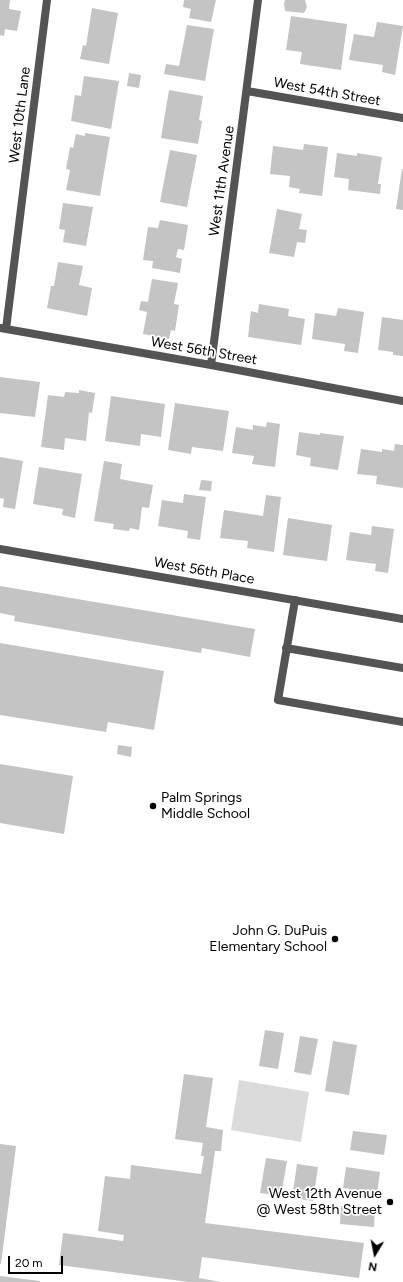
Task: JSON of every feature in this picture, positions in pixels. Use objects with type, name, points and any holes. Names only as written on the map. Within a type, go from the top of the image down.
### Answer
[{"type":"street","name":"West 10th Lane","points":[[3,328],[47,0]]},
{"type":"street","name":"West 11th Avenue","points":[[211,365],[258,0]]},
{"type":"street","name":"West 54th Street","points":[[247,91],[403,118]]},
{"type":"street","name":"West 56th Street","points":[[3,328],[403,401]]},
{"type":"street","name":"West 56th Place","points":[[0,549],[403,619]]},
{"type":"street","points":[[295,600],[278,700],[403,722]]},
{"type":"street","points":[[286,648],[403,668]]},
{"type":"shaded area","points":[[239,1080],[309,1092],[301,1142],[231,1130]]},
{"type":"building","points":[[0,0],[10,0],[9,9],[21,11],[17,31],[5,29],[4,36],[0,35]]},
{"type":"building","points":[[184,0],[216,0],[211,22],[189,18],[191,9],[183,7]]},
{"type":"building","points":[[285,0],[305,0],[307,7],[304,13],[285,11]]},
{"type":"building","points":[[92,8],[118,13],[109,64],[80,59],[83,45],[86,46]]},
{"type":"building","points":[[291,16],[347,24],[341,70],[300,64],[302,52],[286,50]]},
{"type":"building","points":[[377,22],[403,26],[395,75],[382,72],[383,65],[349,60],[354,34],[374,37]]},
{"type":"building","points":[[187,25],[214,29],[205,81],[164,74],[166,64],[179,66]]},
{"type":"building","points":[[129,73],[141,75],[139,88],[127,86]]},
{"type":"building","points":[[84,76],[119,81],[111,129],[71,121],[75,95],[81,96]]},
{"type":"building","points":[[169,90],[203,96],[199,120],[202,121],[198,144],[161,138]]},
{"type":"building","points":[[85,133],[110,137],[100,196],[66,190],[70,170],[66,169],[70,147],[73,148],[76,134],[85,136]]},
{"type":"building","points":[[304,144],[328,147],[322,196],[299,193],[300,189],[289,187],[290,176],[270,174],[273,146],[303,150]]},
{"type":"building","points":[[170,150],[197,155],[187,207],[160,202]]},
{"type":"building","points":[[337,153],[357,156],[357,153],[382,157],[378,184],[381,184],[380,194],[348,190],[349,179],[334,177]]},
{"type":"building","points":[[403,169],[403,210],[396,209]]},
{"type":"building","points":[[63,203],[93,207],[86,246],[63,242],[65,230],[59,229]]},
{"type":"building","points":[[277,209],[302,214],[299,229],[307,230],[305,243],[297,242],[294,257],[269,253]]},
{"type":"building","points":[[160,220],[188,225],[184,250],[178,249],[176,257],[182,259],[180,273],[152,268],[153,261],[143,260],[148,227],[158,228]]},
{"type":"building","points":[[58,262],[83,266],[79,285],[92,288],[87,316],[47,308],[51,286],[54,286]]},
{"type":"building","points":[[152,279],[178,283],[174,304],[179,305],[175,331],[171,330],[169,339],[143,334],[147,312],[139,310],[141,301],[148,302]]},
{"type":"building","points":[[259,304],[289,309],[288,316],[305,319],[301,345],[248,337],[251,311],[258,313]]},
{"type":"building","points":[[338,308],[364,312],[358,353],[344,351],[345,344],[312,339],[315,313],[336,316]]},
{"type":"building","points":[[382,317],[403,320],[403,356],[393,355],[393,352],[378,350]]},
{"type":"building","points":[[0,377],[40,382],[35,417],[0,413]]},
{"type":"building","points":[[79,390],[95,393],[92,413],[89,412],[86,441],[65,438],[64,450],[41,447],[48,395],[64,397],[65,392],[79,393]]},
{"type":"building","points":[[111,396],[165,404],[161,437],[141,434],[140,446],[105,441]]},
{"type":"building","points":[[175,403],[229,411],[223,451],[192,447],[191,454],[168,450]]},
{"type":"building","points":[[267,422],[280,424],[275,467],[252,464],[254,456],[232,453],[236,427],[253,430],[253,425],[266,427]]},
{"type":"building","points":[[299,432],[344,436],[338,470],[310,466],[311,458],[296,455]]},
{"type":"building","points":[[395,444],[403,445],[403,488],[376,484],[377,476],[357,474],[361,449],[382,452],[382,449],[394,451]]},
{"type":"building","points":[[0,457],[23,461],[15,509],[3,507],[4,499],[0,498]]},
{"type":"building","points":[[104,461],[122,464],[120,479],[153,485],[149,508],[142,507],[139,530],[130,528],[129,531],[113,529],[114,524],[94,521]]},
{"type":"building","points":[[39,467],[82,474],[75,518],[62,515],[63,509],[33,504]]},
{"type":"building","points":[[201,480],[212,481],[211,491],[199,490]]},
{"type":"building","points":[[184,494],[206,497],[200,540],[187,538],[188,531],[158,526],[162,500],[183,503]]},
{"type":"building","points":[[266,495],[281,497],[274,552],[247,548],[248,541],[220,538],[224,510],[263,516]]},
{"type":"building","points":[[288,518],[332,525],[327,561],[283,555]]},
{"type":"building","points":[[372,526],[394,529],[388,573],[375,571],[376,564],[346,560],[350,532],[371,535]]},
{"type":"building","points":[[0,586],[255,629],[250,657],[202,648],[201,653],[14,621],[15,616],[0,613]]},
{"type":"building","points":[[0,643],[164,671],[154,730],[108,722],[106,732],[0,715]]},
{"type":"building","points":[[118,745],[132,747],[131,757],[117,754]]},
{"type":"building","points":[[0,764],[73,776],[64,834],[0,823]]},
{"type":"building","points":[[265,1030],[284,1033],[278,1069],[259,1066]]},
{"type":"building","points":[[300,1036],[318,1039],[311,1075],[294,1072]]},
{"type":"building","points":[[333,1041],[357,1045],[349,1095],[325,1091]]},
{"type":"building","points":[[184,1074],[213,1078],[206,1127],[223,1130],[221,1151],[215,1151],[205,1223],[364,1243],[359,1278],[202,1257],[199,1278],[221,1282],[189,1282],[59,1265],[63,1233],[123,1241],[124,1235],[98,1231],[105,1176],[130,1179],[131,1165],[201,1174],[204,1156],[201,1156],[203,1143],[175,1139]]},
{"type":"building","points":[[353,1131],[387,1135],[384,1155],[350,1150]]},
{"type":"building","points":[[0,1144],[16,1146],[1,1264],[0,1264]]},
{"type":"building","points":[[266,1158],[287,1161],[281,1196],[260,1193]]},
{"type":"building","points":[[297,1164],[318,1167],[313,1201],[292,1198]]},
{"type":"building","points":[[346,1167],[380,1172],[377,1193],[343,1188]]},
{"type":"building","points":[[341,1206],[375,1209],[374,1227],[340,1224]]},
{"type":"building","points":[[0,1276],[40,1281],[40,1282],[0,1282]]},
{"type":"place","name":"Palm Springs Middle School","points":[[153,806]]},
{"type":"place","name":"John G. DuPuis Elementary School","points":[[335,939]]},
{"type":"place","name":"West 12th Avenue @ West 58th Street","points":[[390,1202]]}]
